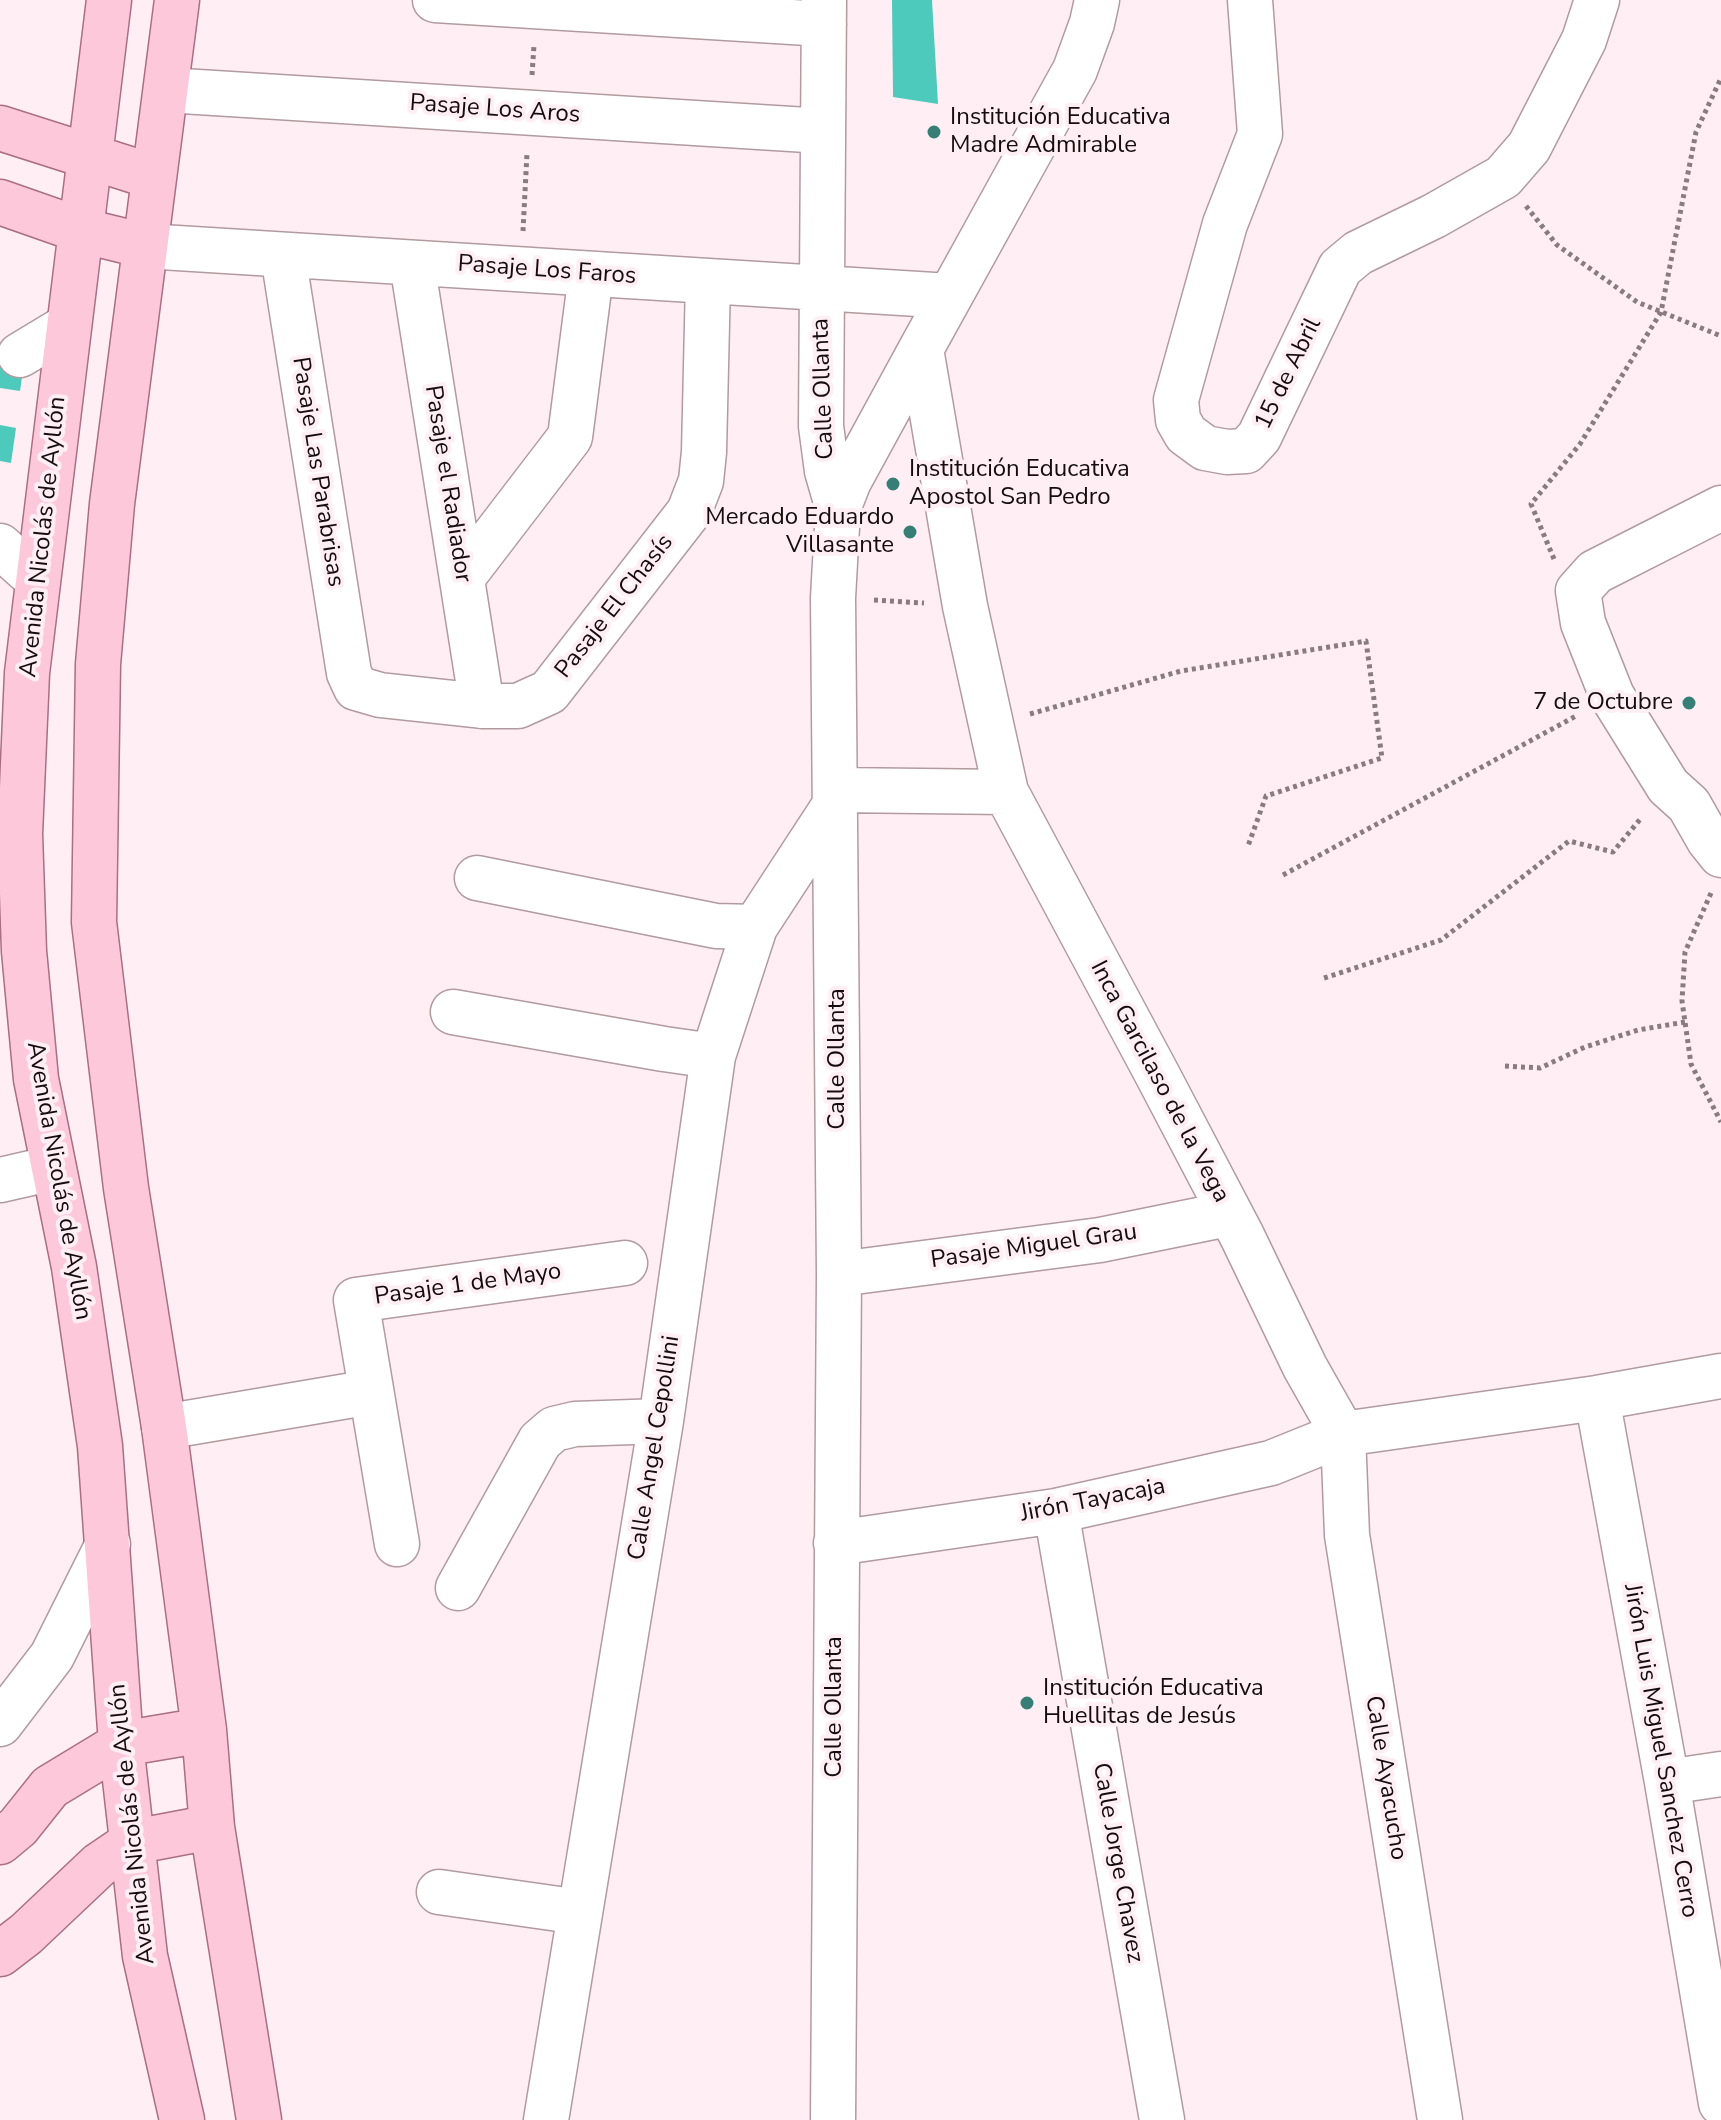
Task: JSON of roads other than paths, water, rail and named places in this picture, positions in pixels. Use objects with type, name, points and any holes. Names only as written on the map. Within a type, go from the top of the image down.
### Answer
[{"type":"main road","name":"Avenida Nicolás de Ayllón","points":[[109,0],[37,579],[14,673],[24,951],[36,1079],[89,1357],[100,1446],[121,1744],[145,1956],[182,2120]]},
{"type":"main road","points":[[177,0],[112,504],[98,664],[94,922],[126,1188],[164,1427],[204,1730],[212,1827],[259,2120]]},
{"type":"main road","points":[[0,128],[154,177]]},
{"type":"main road","points":[[0,202],[80,230],[145,246]]},
{"type":"main road","points":[[0,1842],[18,1827],[50,1787],[121,1744],[204,1730]]},
{"type":"main road","points":[[0,1954],[26,1934],[99,1865],[133,1842],[212,1827]]},
{"type":"street","points":[[435,0],[824,12]]},
{"type":"street","points":[[838,509],[849,481],[1075,70],[1097,0]]},
{"type":"street","name":"15 de Abril","points":[[1250,0],[1260,134],[1225,224],[1176,400],[1178,420],[1186,434],[1205,448],[1227,452],[1246,451],[1259,437],[1340,268],[1358,253],[1434,216],[1503,177],[1529,147],[1584,40],[1597,0]]},
{"type":"street","name":"Calle Ollanta","points":[[824,12],[821,426],[827,471],[838,509],[833,598],[839,1274],[833,2120]]},
{"type":"street","name":"Pasaje Los Aros","points":[[166,90],[823,131]]},
{"type":"street","name":"Pasaje Los Faros","points":[[145,246],[950,296]]},
{"type":"street","name":"Pasaje Las Parabrisas","points":[[283,255],[349,673],[356,688]]},
{"type":"street","name":"Pasaje el Radiador","points":[[412,263],[482,706]]},
{"type":"street","points":[[462,578],[570,437],[591,274]]},
{"type":"street","name":"Pasaje El Chasís","points":[[356,688],[380,695],[482,706],[518,706],[549,692],[689,512],[701,481],[708,281]]},
{"type":"street","points":[[20,355],[68,326]]},
{"type":"street","name":"Inca Garcilaso de la Vega","points":[[921,349],[965,606],[1006,792],[1157,1074],[1242,1236],[1305,1367],[1343,1434]]},
{"type":"street","points":[[1718,872],[1709,840],[1689,805],[1668,786],[1612,696],[1583,623],[1578,591],[1595,572],[1721,508]]},
{"type":"street","points":[[0,546],[37,579]]},
{"type":"street","points":[[836,796],[1006,792]]},
{"type":"street","name":"Calle Angel Cepollini","points":[[546,2120],[661,1421],[713,1056],[755,927],[836,796]]},
{"type":"street","points":[[477,878],[716,926],[755,927]]},
{"type":"street","points":[[453,1012],[713,1056]]},
{"type":"street","points":[[0,1180],[53,1168]]},
{"type":"street","name":"Pasaje Miguel Grau","points":[[839,1274],[1100,1240],[1228,1214]]},
{"type":"street","name":"Pasaje 1 de Mayo","points":[[397,1544],[356,1300],[625,1263]]},
{"type":"street","points":[[1343,1434],[1597,1398],[1721,1376]]},
{"type":"street","points":[[164,1427],[371,1392]]},
{"type":"street","name":"Jirón Luis Miguel Sanchez Cerro","points":[[1597,1398],[1715,2036],[1721,2103]]},
{"type":"street","points":[[458,1588],[540,1441],[554,1429],[575,1424],[661,1421]]},
{"type":"street","name":"Jirón Tayacaja","points":[[836,1543],[1056,1511],[1271,1463],[1343,1434]]},
{"type":"street","name":"Calle Ayacucho","points":[[1343,1434],[1347,1535],[1440,2120]]},
{"type":"street","name":"Calle Jorge Chavez","points":[[1056,1511],[1162,2120]]},
{"type":"street","points":[[0,1724],[52,1656],[108,1544]]},
{"type":"street","points":[[1667,1782],[1721,1774]]},
{"type":"street","points":[[439,1892],[580,1912]]},
{"type":"place","name":"Institución Educativa Madre Admirable","points":[[934,132]]},
{"type":"place","name":"Institución Educativa Apostol San Pedro","points":[[893,484]]},
{"type":"place","name":"Mercado Eduardo Villasante","points":[[910,532]]},
{"type":"place","name":"7 de Octubre","points":[[1689,703]]},
{"type":"place","name":"Institución Educativa Huellitas de Jesús","points":[[1027,1703]]}]
